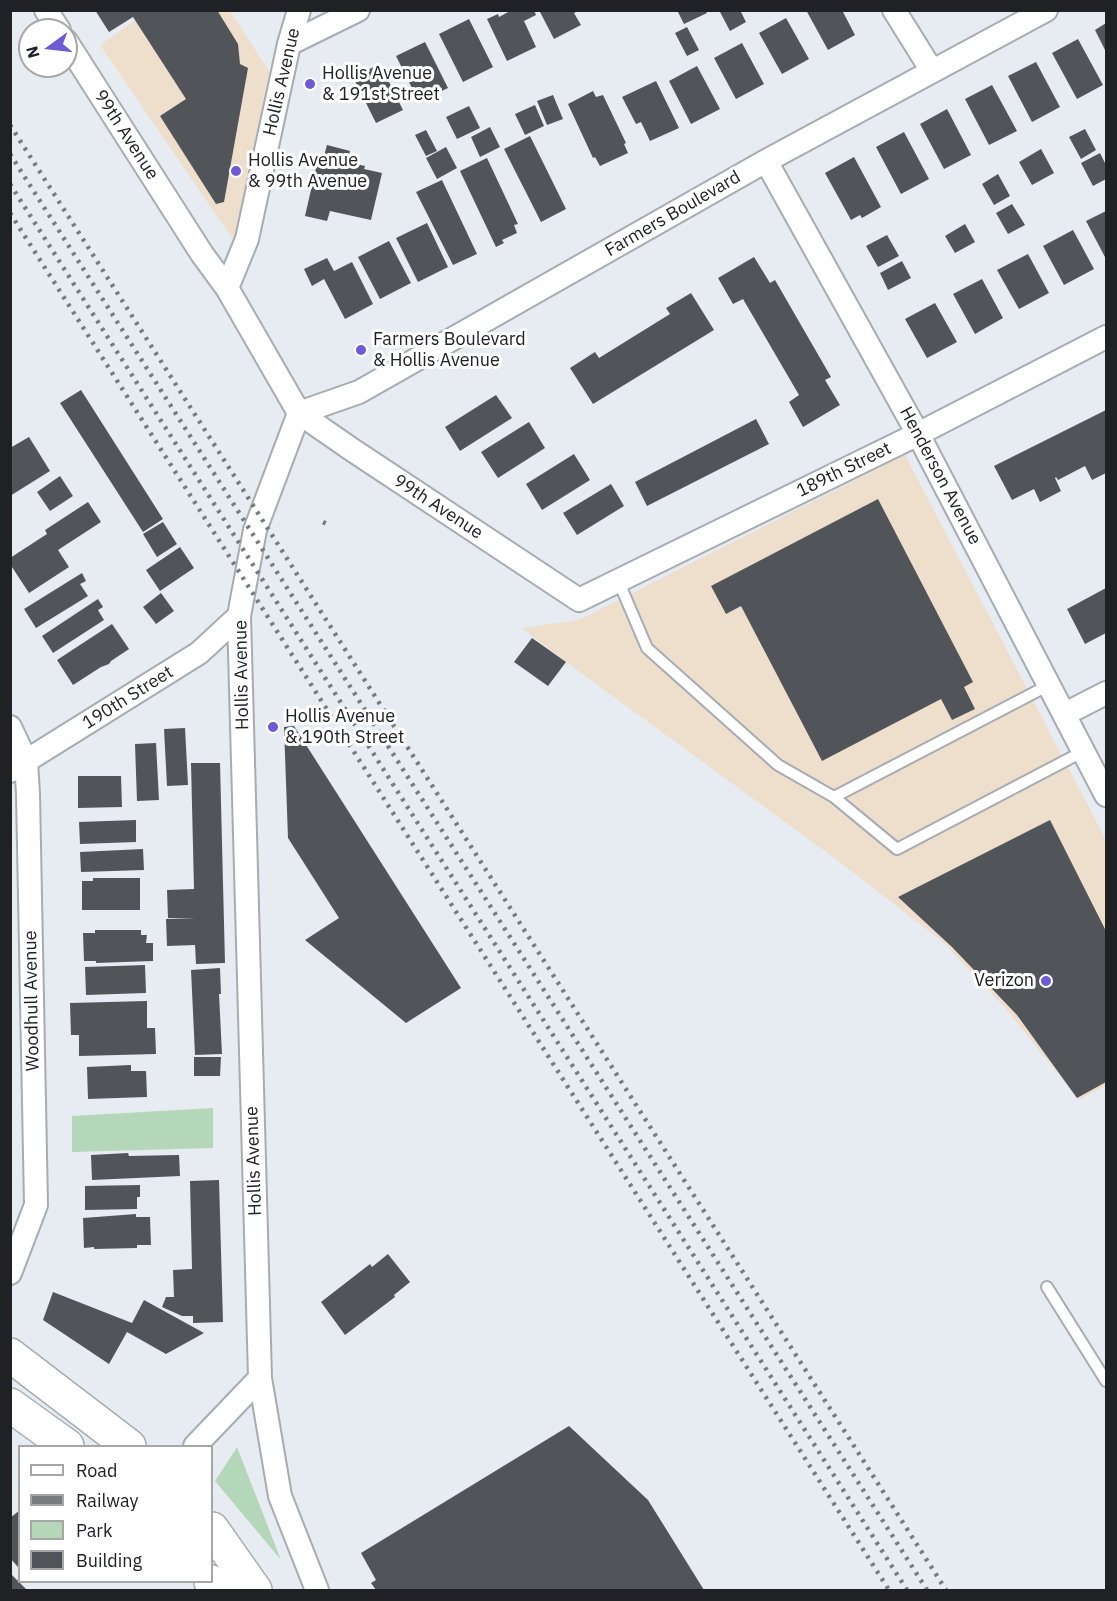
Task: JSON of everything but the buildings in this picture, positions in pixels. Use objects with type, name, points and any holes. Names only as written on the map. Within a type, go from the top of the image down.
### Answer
[{"type":"main road","points":[[10,1355],[128,1445]]},
{"type":"main road","points":[[10,1405],[66,1445]]},
{"type":"main road","points":[[213,1530],[255,1590]]},
{"type":"street","name":"Hollis Avenue","points":[[227,288],[247,239],[289,44],[299,10]]},
{"type":"street","points":[[289,44],[358,10]]},
{"type":"street","points":[[894,10],[932,71]]},
{"type":"street","name":"Farmers Boulevard","points":[[299,413],[359,392],[766,161],[1046,10]]},
{"type":"street","name":"99th Avenue","points":[[78,60],[202,254],[227,288]]},
{"type":"street","name":"Henderson Avenue","points":[[766,161],[918,434],[1107,795]]},
{"type":"street","points":[[227,288],[299,413]]},
{"type":"street","name":"189th Street","points":[[579,600],[918,434],[1107,337]]},
{"type":"street","name":"Hollis Avenue","points":[[299,413],[255,530],[240,616],[260,1378],[280,1496],[317,1590]]},
{"type":"street","name":"99th Avenue","points":[[299,413],[351,450],[579,600]]},
{"type":"street","name":"190th Street","points":[[18,766],[199,653],[240,616]]},
{"type":"street","points":[[1065,714],[1107,693]]},
{"type":"street","name":"Woodhull Avenue","points":[[10,727],[18,766],[36,1205],[10,1273]]},
{"type":"street","points":[[196,1445],[260,1378]]},
{"type":"lane","points":[[618,580],[647,648],[778,765],[834,796],[897,849],[1084,751]]},
{"type":"lane","points":[[834,796],[1050,685]]},
{"type":"lane","points":[[1047,1287],[1107,1381]]},
{"type":"shaded area","points":[[148,11],[230,11],[269,71],[236,244],[100,45]]},
{"type":"shaded area","points":[[905,455],[1106,840],[1106,1085],[1079,1100],[1006,1009],[943,942],[837,860],[522,628],[579,620]]},
{"type":"green space","points":[[213,1108],[213,1148],[72,1152],[72,1116]]},
{"type":"green space","points":[[237,1447],[281,1560],[215,1481]]},
{"type":"railway","points":[[10,125],[946,1590]]},
{"type":"railway","points":[[10,154],[927,1590]]},
{"type":"railway","points":[[10,184],[907,1590]]},
{"type":"railway","points":[[10,213],[889,1590]]},
{"type":"railway","points":[[323,522],[330,526]]},
{"type":"place","name":"Hollis Avenue & 191st Street","points":[[310,84]]},
{"type":"place","name":"Hollis Avenue & 99th Avenue","points":[[236,171]]},
{"type":"place","name":"Farmers Boulevard & Hollis Avenue","points":[[361,350]]},
{"type":"place","name":"Hollis Avenue & 190th Street","points":[[273,727]]},
{"type":"place","name":"Verizon","points":[[1046,981]]}]
